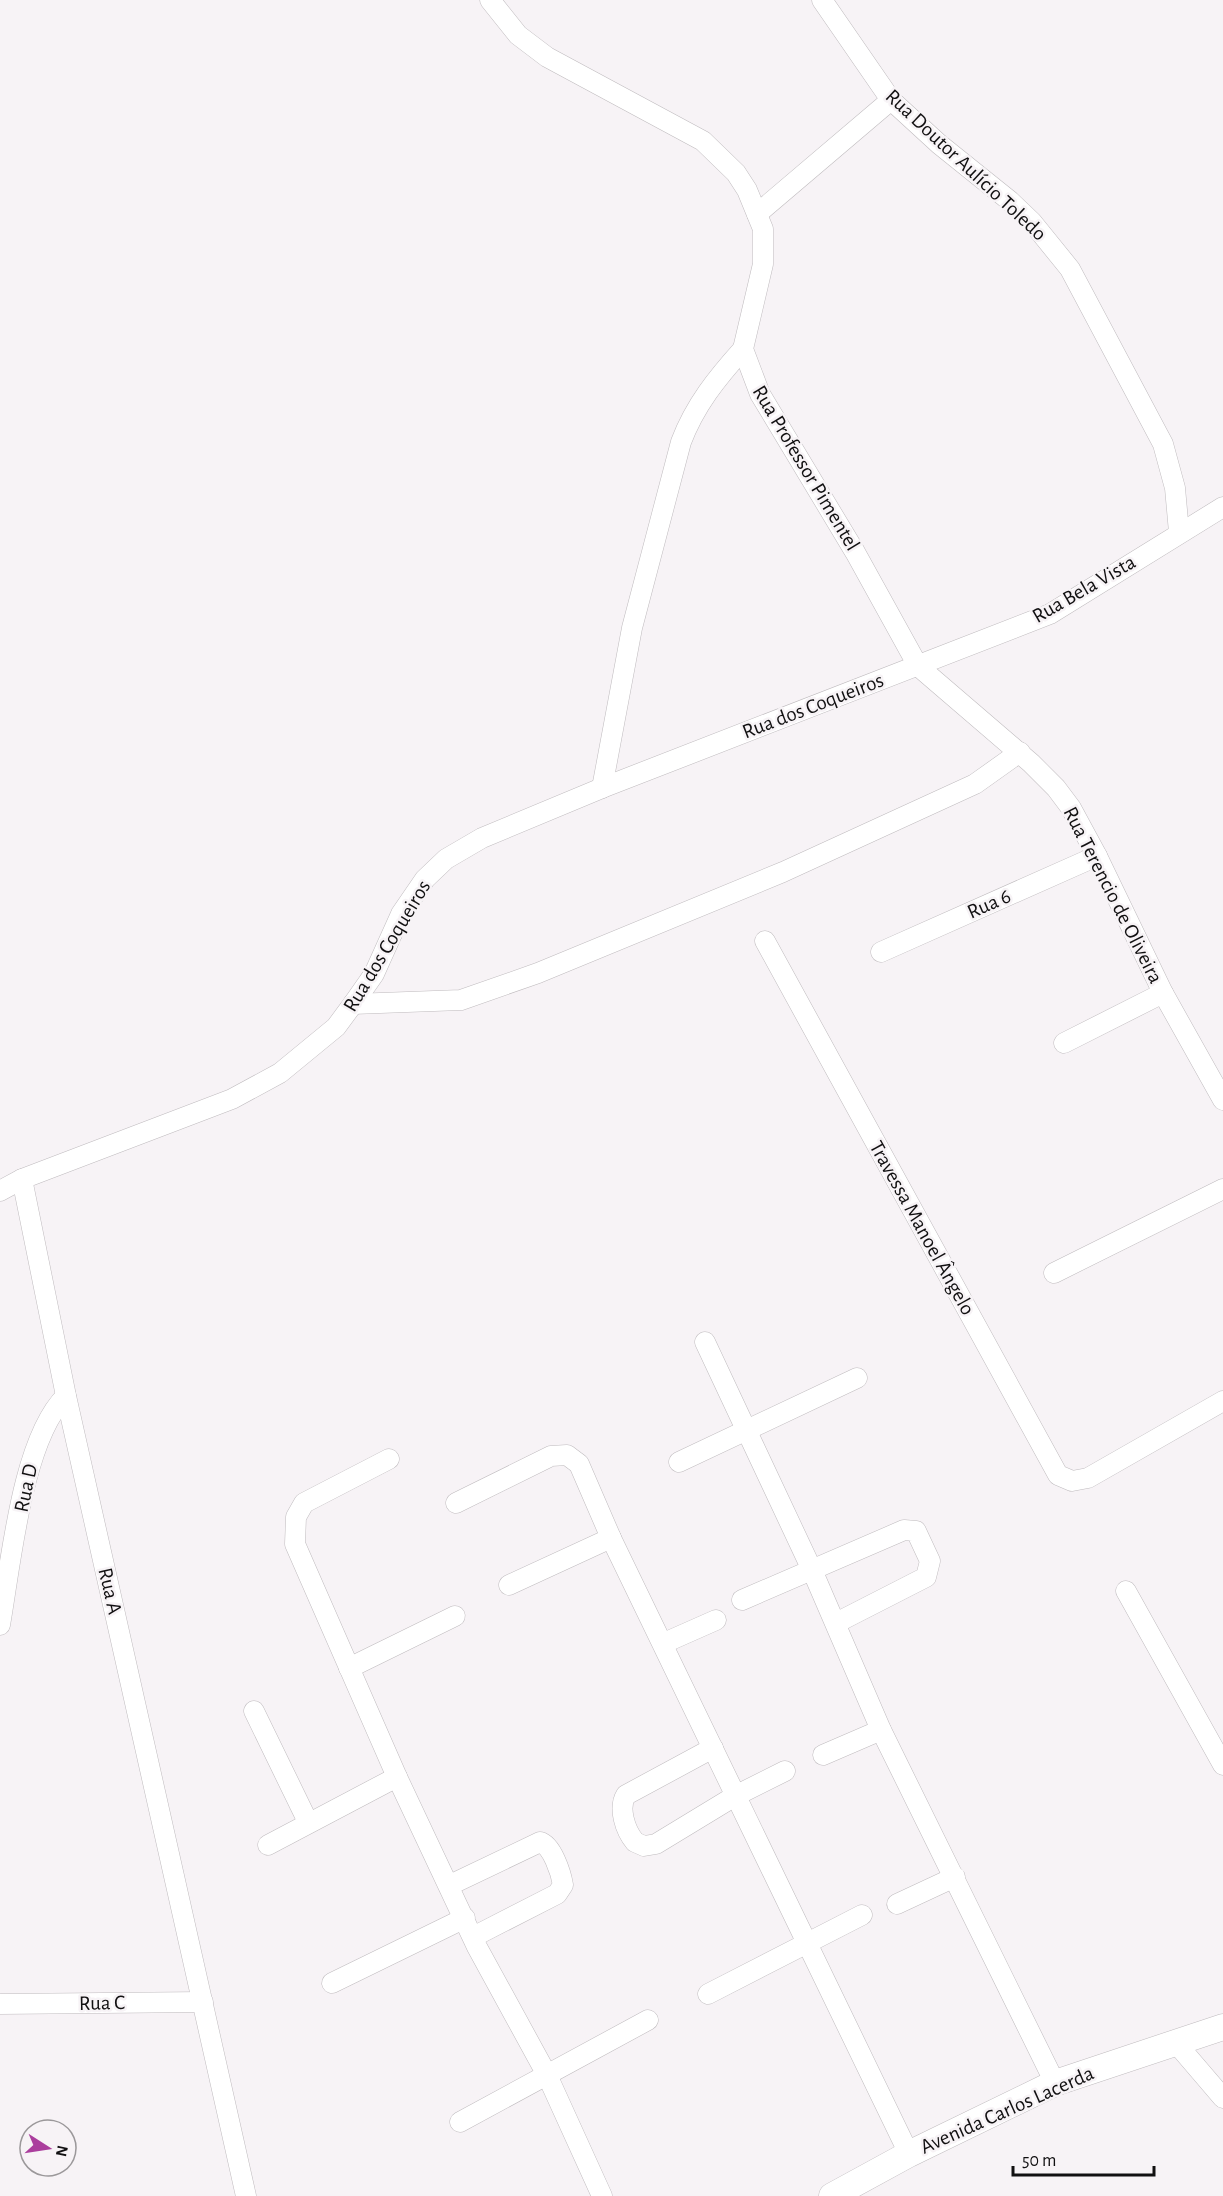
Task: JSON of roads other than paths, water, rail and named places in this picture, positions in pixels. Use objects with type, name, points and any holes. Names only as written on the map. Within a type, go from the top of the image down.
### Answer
[{"type":"street","points":[[490,0],[518,34],[547,57],[703,141],[736,173],[763,229],[763,264],[743,350],[712,384],[696,408],[678,453],[632,628],[602,788]]},
{"type":"street","name":"Rua Doutor Aulício Toledo","points":[[822,0],[891,100],[1018,208],[1070,269],[1163,444],[1175,488],[1179,532]]},
{"type":"street","points":[[757,214],[891,100]]},
{"type":"street","name":"Rua Professor Pimentel","points":[[743,350],[760,394],[855,552],[918,666]]},
{"type":"street","name":"Rua Bela Vista","points":[[918,666],[1050,614],[1179,532],[1223,507]]},
{"type":"street","name":"Rua Terencio de Oliveira","points":[[918,666],[1020,753],[1056,788],[1097,856],[1163,993],[1223,1100]]},
{"type":"street","name":"Rua dos Coqueiros","points":[[0,1191],[22,1179],[232,1099],[280,1073],[336,1027],[374,974],[401,914],[425,879],[446,859],[482,838],[602,788],[918,666]]},
{"type":"street","points":[[353,1004],[461,1000],[519,980],[783,872],[975,783],[1020,753]]},
{"type":"street","name":"Rua 6","points":[[881,952],[1097,856]]},
{"type":"street","name":"Travessa Manoel Ângelo","points":[[765,941],[1058,1475],[1064,1479],[1081,1480],[1101,1472],[1223,1401]]},
{"type":"street","points":[[1064,1043],[1163,993]]},
{"type":"street","name":"Rua A","points":[[22,1179],[66,1396],[246,2196]]},
{"type":"street","points":[[1054,1273],[1223,1189]]},
{"type":"street","points":[[705,1342],[813,1570],[881,1730],[1055,2083]]},
{"type":"street","points":[[679,1462],[857,1378]]},
{"type":"street","name":"Rua D","points":[[0,1625],[25,1488],[35,1448],[53,1409],[66,1396]]},
{"type":"street","points":[[456,1503],[551,1456],[563,1454],[579,1464],[611,1538],[664,1643],[735,1796],[810,1943],[909,2154]]},
{"type":"street","points":[[389,1459],[304,1503],[296,1517],[295,1544],[397,1777],[473,1936],[547,2075],[602,2196]]},
{"type":"street","points":[[742,1600],[904,1530],[912,1530],[918,1534],[930,1561],[926,1577],[836,1623]]},
{"type":"street","points":[[509,1586],[611,1538]]},
{"type":"street","points":[[1126,1591],[1223,1765]]},
{"type":"street","points":[[350,1668],[455,1616]]},
{"type":"street","points":[[664,1643],[716,1620]]},
{"type":"street","points":[[254,1711],[308,1822]]},
{"type":"street","points":[[823,1755],[881,1730]]},
{"type":"street","points":[[712,1748],[626,1795],[622,1804],[623,1817],[631,1838],[644,1846],[656,1844],[735,1796],[785,1771]]},
{"type":"street","points":[[267,1845],[397,1777]]},
{"type":"street","points":[[450,1885],[540,1842],[547,1846],[561,1876],[563,1885],[557,1894],[473,1936]]},
{"type":"street","points":[[897,1904],[955,1877]]},
{"type":"street","points":[[708,1994],[862,1915]]},
{"type":"street","points":[[332,1983],[465,1918]]},
{"type":"street","name":"Rua C","points":[[0,2004],[203,2002]]},
{"type":"street","points":[[460,2122],[648,2020]]},
{"type":"street","name":"Avenida Carlos Lacerda","points":[[832,2196],[909,2154],[1055,2083],[1223,2027]]},
{"type":"street","points":[[1176,2043],[1223,2098]]}]
